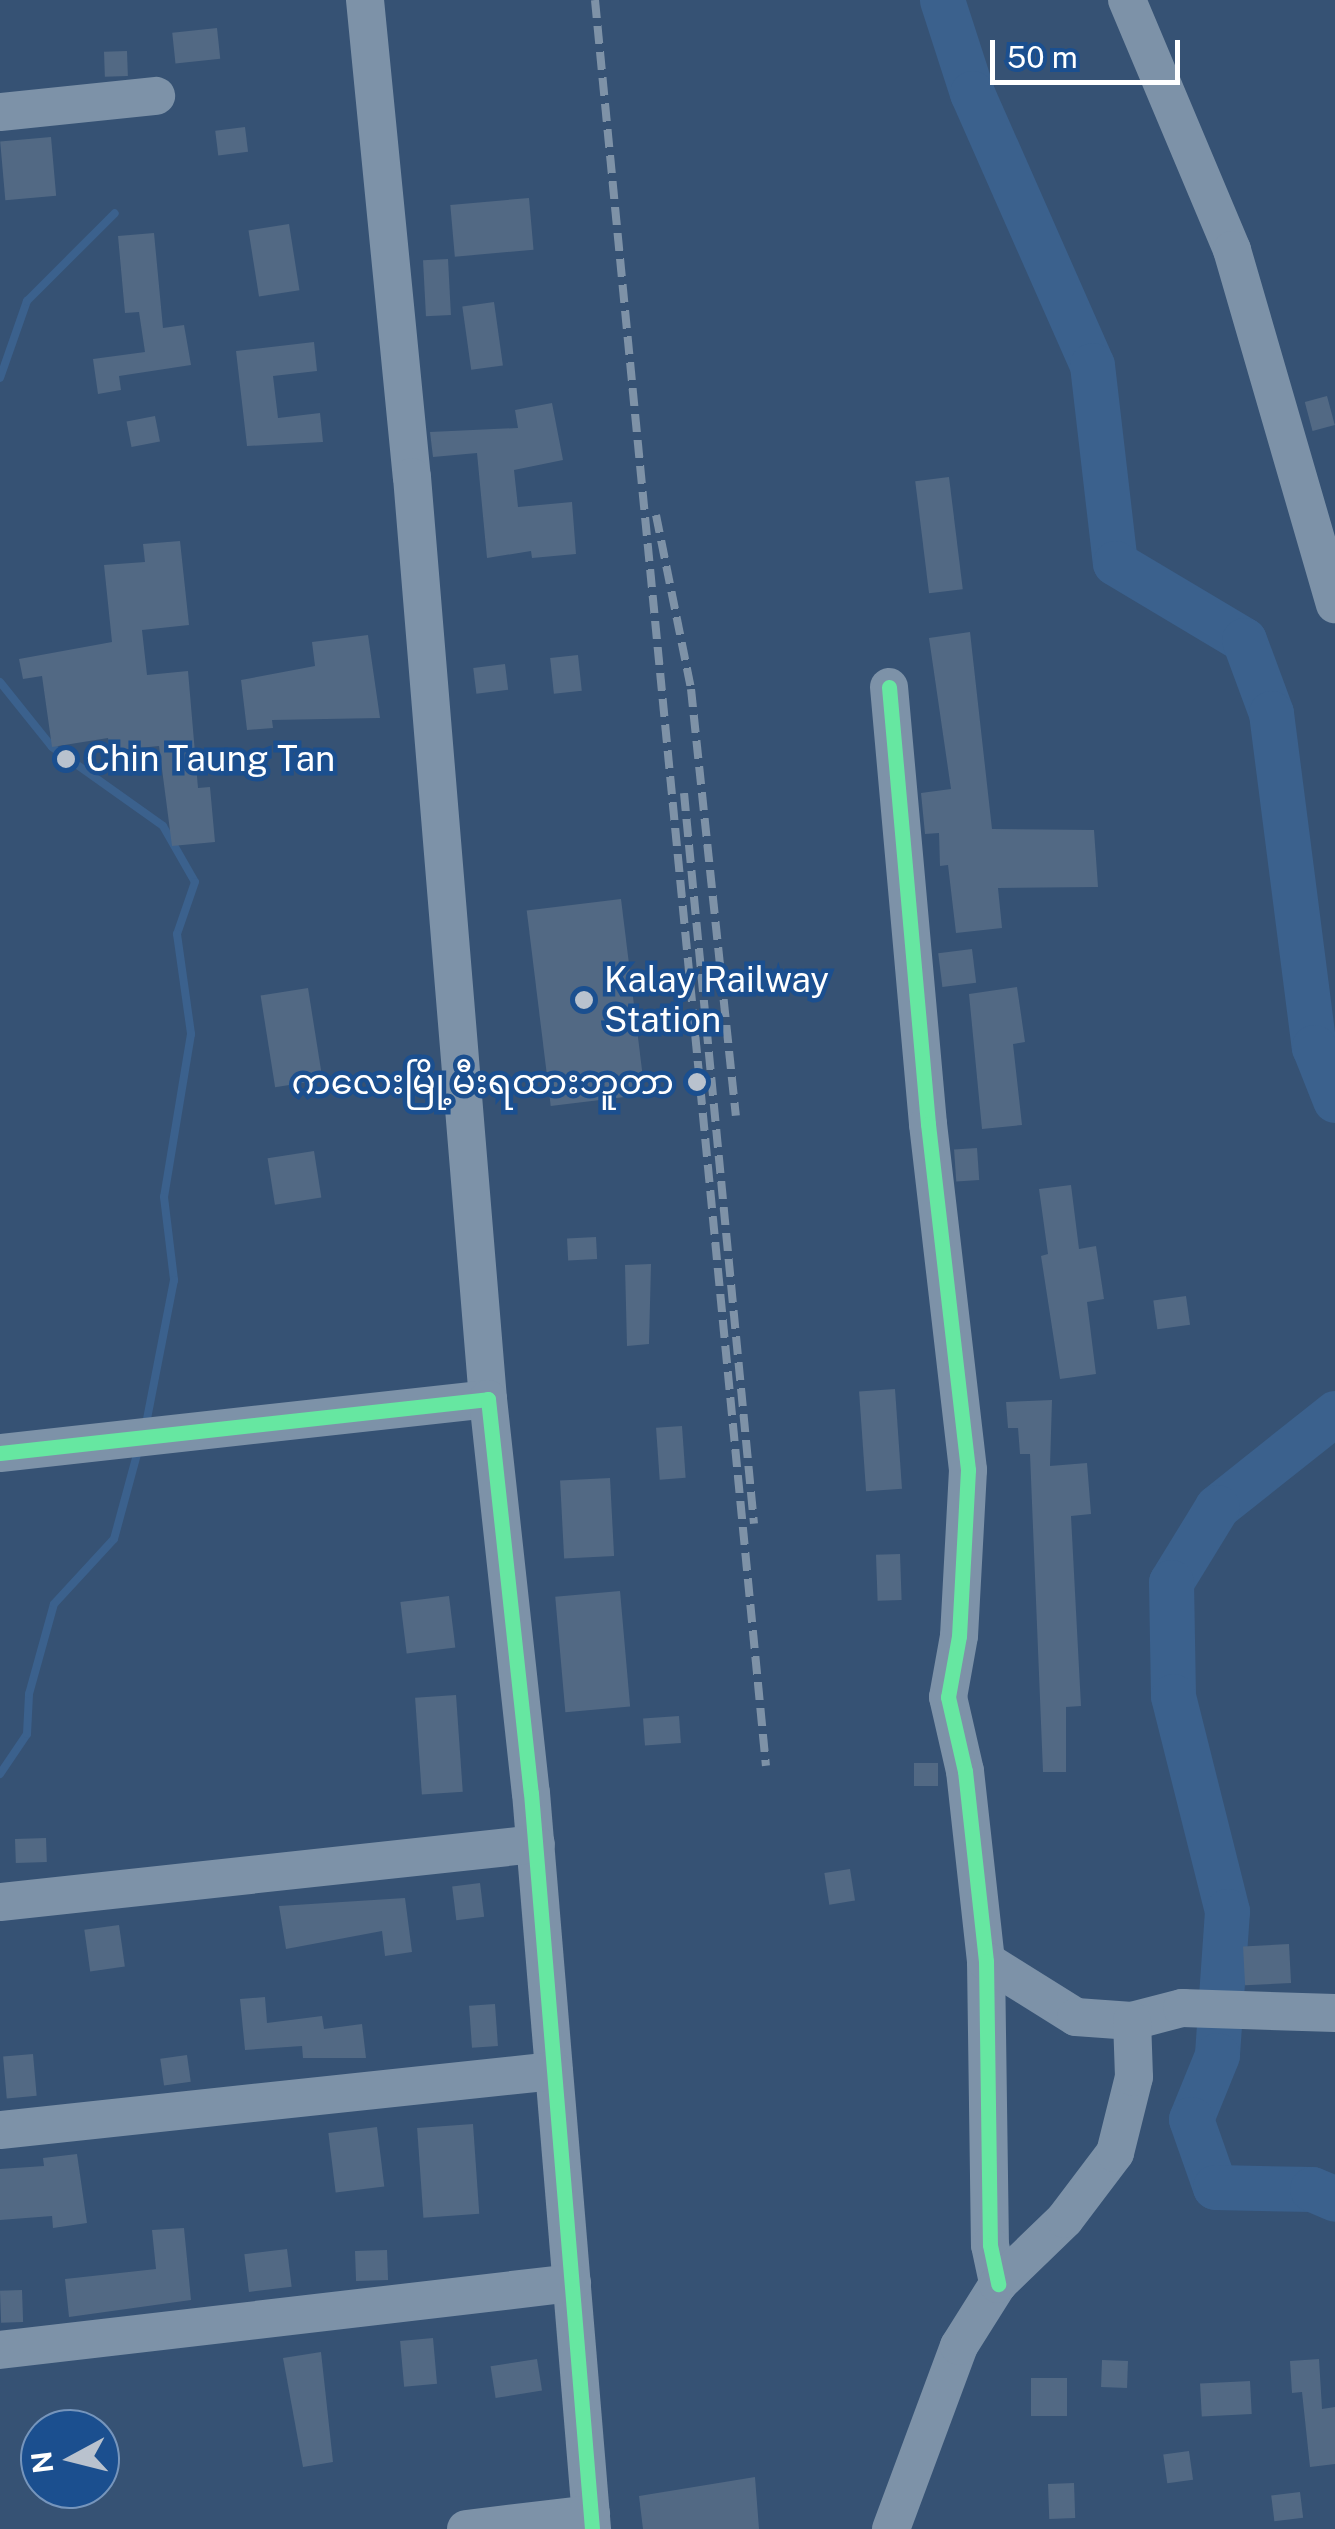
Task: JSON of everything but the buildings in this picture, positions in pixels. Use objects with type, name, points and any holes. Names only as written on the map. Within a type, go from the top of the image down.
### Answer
[{"type":"street","points":[[365,0],[412,477],[488,1399],[536,1844],[591,2522],[466,2529]]},
{"type":"street","points":[[1127,0],[1232,250],[1335,602]]},
{"type":"street","points":[[0,112],[156,96]]},
{"type":"street","points":[[889,687],[928,1124],[968,1470],[959,1636],[948,1696],[965,1771],[986,1960],[990,2246],[998,2284]]},
{"type":"street","points":[[0,1453],[488,1399]]},
{"type":"street","points":[[0,1902],[536,1844]]},
{"type":"street","points":[[986,1960],[1076,2017],[1132,2021],[1182,2008],[1335,2012]]},
{"type":"street","points":[[890,2529],[959,2346],[998,2284],[1066,2219],[1115,2153],[1134,2077],[1132,2021]]},
{"type":"street","points":[[0,2130],[554,2071]]},
{"type":"street","points":[[0,2350],[572,2283]]},
{"type":"waterway","points":[[942,0],[972,93],[1092,365],[1115,563],[1244,640],[1271,713],[1314,1047],[1335,1100]]},
{"type":"waterway","points":[[0,378],[27,301],[115,213]]},
{"type":"waterway","points":[[0,682],[52,747],[163,826],[195,882],[177,934],[191,1034],[164,1197],[174,1280],[146,1424]]},
{"type":"waterway","points":[[1335,1413],[1217,1507],[1171,1582],[1173,1696],[1227,1911],[1217,2055],[1191,2119],[1215,2187],[1312,2189],[1335,2199]]},
{"type":"waterway","points":[[0,1774],[27,1734],[29,1694],[54,1604],[114,1539],[139,1447]]},
{"type":"railway","points":[[595,0],[766,1766]]},
{"type":"railway","points":[[656,515],[691,689],[736,1116]]},
{"type":"railway","points":[[684,793],[754,1524]]},
{"type":"cycle path","points":[[889,687],[928,1124],[968,1470],[959,1636],[948,1697],[965,1771],[986,1961],[990,2245],[998,2284]]},
{"type":"cycle path","points":[[0,1453],[488,1399],[531,1793],[592,2529]]},
{"type":"place","name":"Chin Taung Tan","points":[[66,759]]},
{"type":"place","name":"Kalay Railway Station","points":[[584,1000]]},
{"type":"place","name":"ကလေးမြို့မီးရထားဘူတာ","points":[[697,1082]]}]
